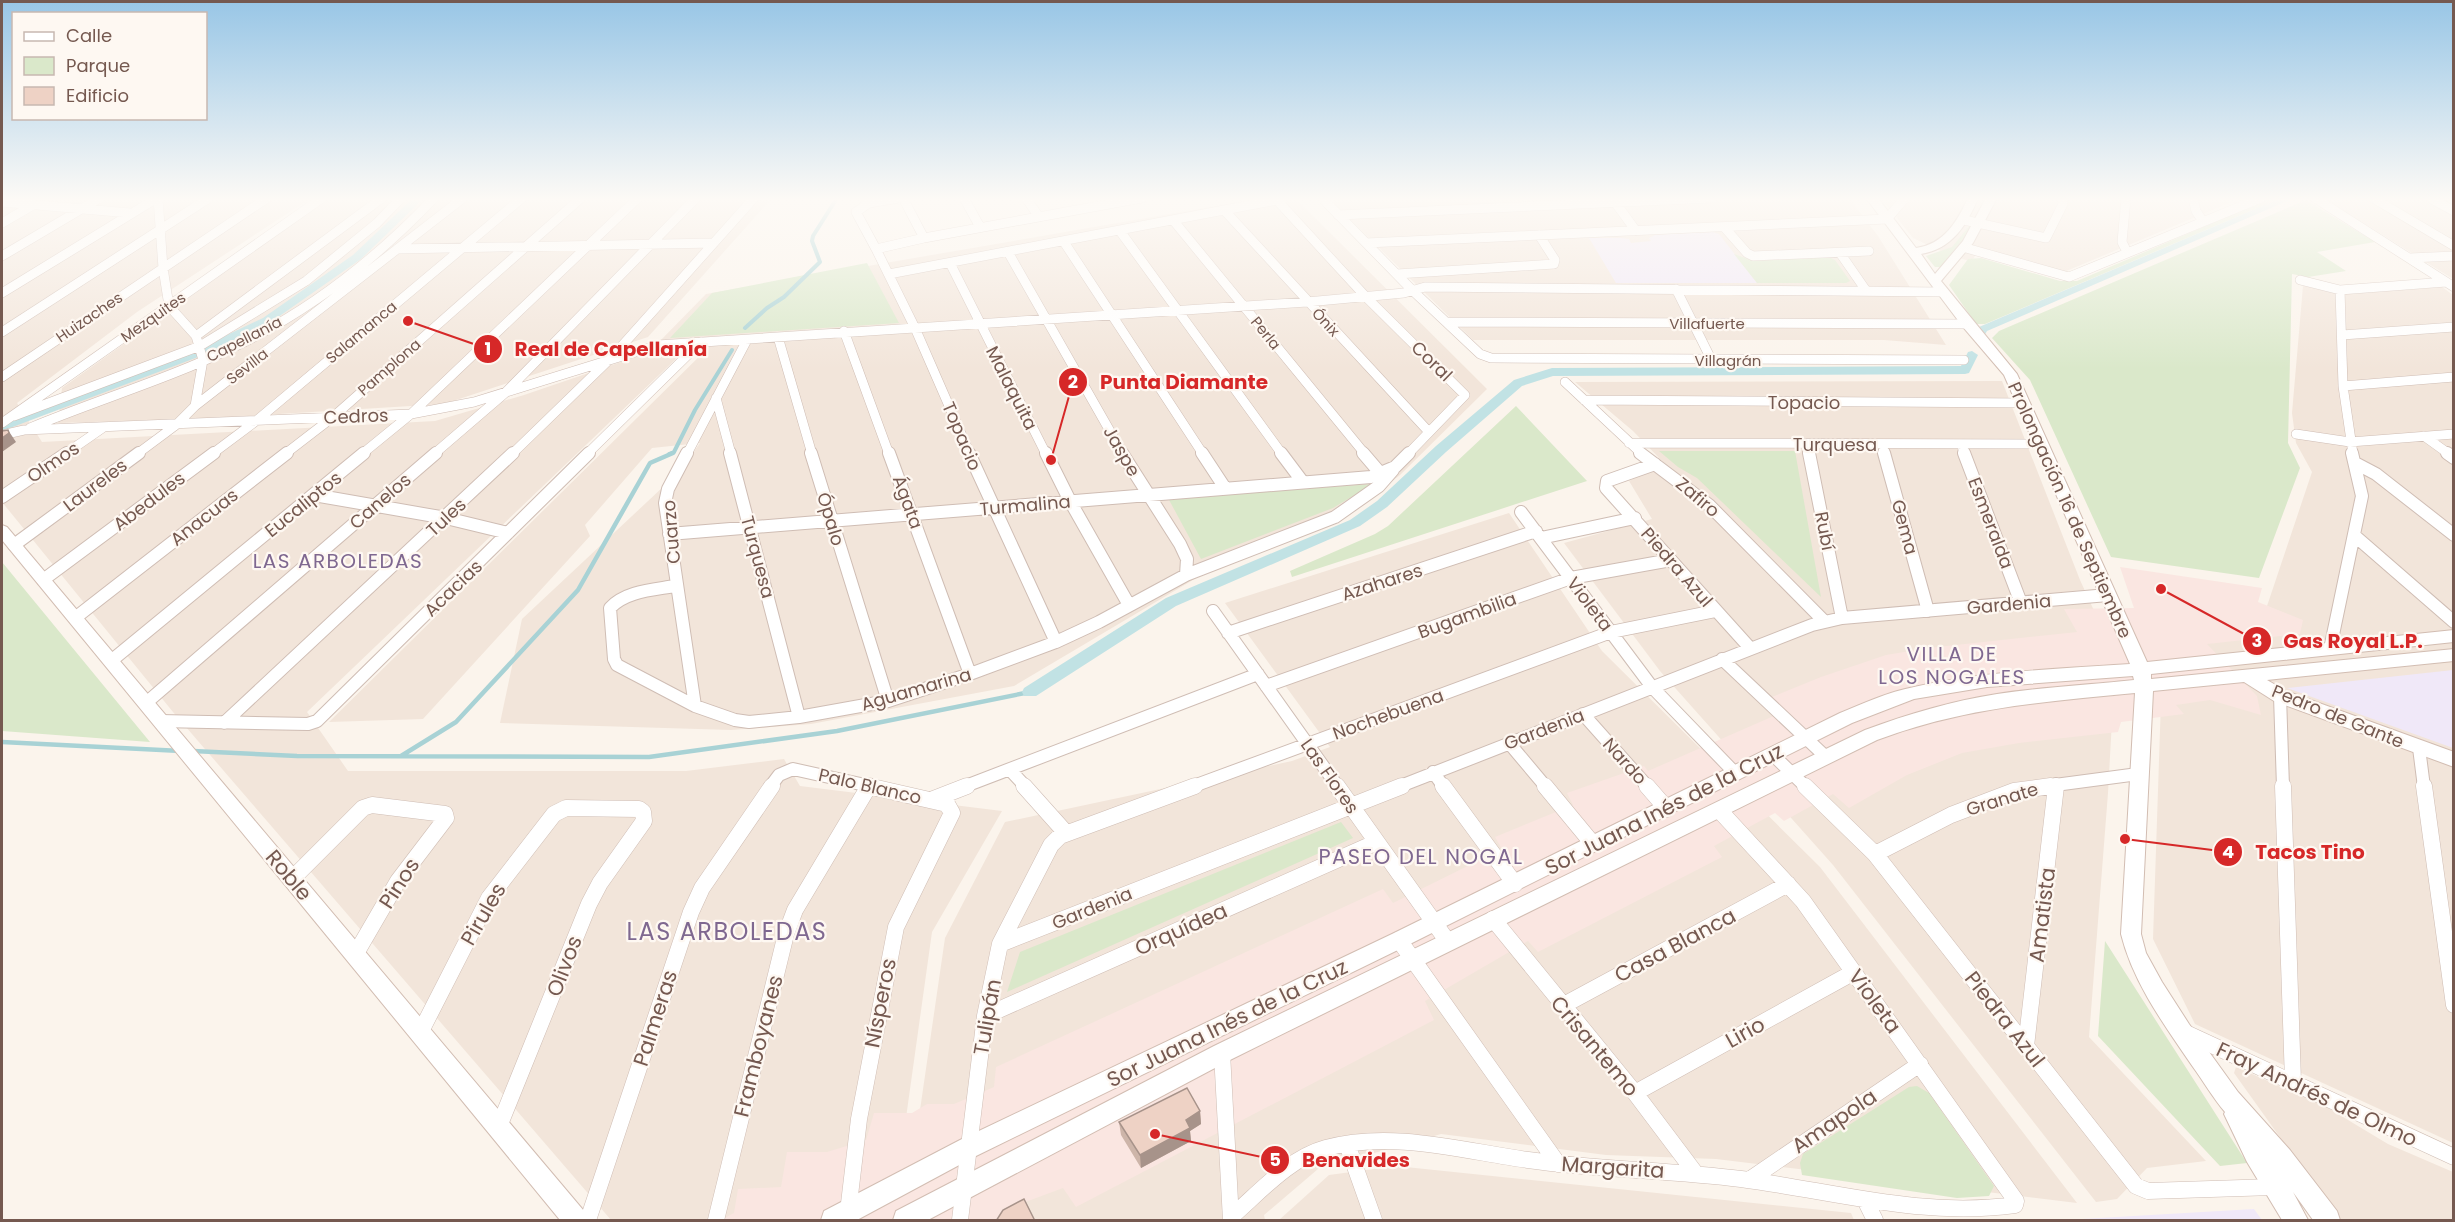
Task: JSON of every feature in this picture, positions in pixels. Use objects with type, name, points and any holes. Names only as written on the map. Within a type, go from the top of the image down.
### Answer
[{"type":"street","points":[[2,292],[62,255]]},
{"type":"street","points":[[2,332],[120,255]]},
{"type":"street","points":[[162,255],[169,306],[196,336],[202,354],[195,406]]},
{"type":"street","name":"Huizaches","points":[[2,376],[182,255]]},
{"type":"street","name":"Mezquites","points":[[14,416],[241,255]]},
{"type":"street","name":"Capellanía","points":[[196,336],[305,255]]},
{"type":"street","name":"Capellanía","points":[[24,430],[202,354],[306,281],[338,255]]},
{"type":"street","name":"Capellanía","points":[[14,416],[202,354],[241,344],[285,318],[374,255]]},
{"type":"street","name":"Sevilla","points":[[176,425],[195,406],[389,255]]},
{"type":"street","name":"Salamanca","points":[[256,421],[452,255]]},
{"type":"street","name":"Pamplona","points":[[333,417],[516,255]]},
{"type":"street","name":"Eucaliptos","points":[[111,661],[411,414],[578,255]]},
{"type":"street","name":"Canelos","points":[[146,703],[505,393],[640,255]]},
{"type":"street","name":"Tules","points":[[224,723],[446,518],[611,358],[703,255]]},
{"type":"street","name":"Topacio","points":[[879,255],[915,328],[993,507],[1056,642]]},
{"type":"street","points":[[889,274],[992,255]]},
{"type":"street","name":"Jaspe","points":[[1010,255],[1147,494],[1186,555],[1189,567],[1186,575]]},
{"type":"street","points":[[1073,255],[1225,488]]},
{"type":"street","points":[[1138,255],[1302,481]]},
{"type":"street","name":"Perla","points":[[1202,255],[1381,474]]},
{"type":"street","name":"Ónix","points":[[1265,255],[1429,432]]},
{"type":"street","points":[[1327,255],[1366,297]]},
{"type":"street","points":[[1378,255],[1446,322]]},
{"type":"street","points":[[1397,274],[1554,264],[1555,260],[1552,255]]},
{"type":"street","points":[[1751,255],[1781,255]]},
{"type":"street","points":[[1841,255],[1865,289]]},
{"type":"street","name":"Prolongación 16 de Septiembre","points":[[1914,255],[1967,324],[2010,374],[2108,595],[2142,678]]},
{"type":"street","points":[[1939,286],[1961,255]]},
{"type":"street","points":[[1991,255],[2069,277],[2120,255]]},
{"type":"street","points":[[2405,255],[2450,285]]},
{"type":"street","points":[[2410,258],[2454,256]]},
{"type":"street","name":"Malaquita","points":[[950,263],[1070,501],[1130,605]]},
{"type":"street","points":[[2300,280],[2340,290],[2450,285]]},
{"type":"street","name":"Cedros","points":[[2,435],[24,430],[411,414],[451,408],[505,393],[658,345],[1308,302],[1366,297],[1425,287],[1865,289],[1939,286]]},
{"type":"street","points":[[1676,289],[1711,360]]},
{"type":"street","points":[[2330,649],[2362,496],[2350,442],[2343,386],[2340,290]]},
{"type":"street","name":"Coral","points":[[1366,297],[1465,395],[1395,467],[1381,474]]},
{"type":"street","name":"Villafuerte","points":[[1446,322],[1967,324]]},
{"type":"street","name":"Villagrán","points":[[1446,322],[1480,354],[1491,358],[1964,360]]},
{"type":"street","points":[[2342,335],[2454,327]]},
{"type":"street","name":"Ágata","points":[[844,332],[970,674]]},
{"type":"street","name":"Ópalo","points":[[778,337],[831,521],[888,701]]},
{"type":"street","name":"Cuarzo","points":[[695,706],[675,586],[665,503],[668,489],[747,340]]},
{"type":"street","name":"Acacias","points":[[165,727],[224,723],[308,724],[317,721],[700,342]]},
{"type":"street","points":[[2343,386],[2454,377]]},
{"type":"street","name":"Zafiro","points":[[1565,382],[1629,443],[1709,505],[1824,621]]},
{"type":"street","name":"Turquesa","points":[[716,398],[799,717]]},
{"type":"street","name":"Topacio","points":[[1584,400],[2024,403]]},
{"type":"street","points":[[2,423],[14,416]]},
{"type":"street","name":"Anacuas","points":[[75,618],[333,417]]},
{"type":"street","name":"Abedules","points":[[43,580],[256,421]]},
{"type":"street","name":"Laureles","points":[[14,545],[176,425]]},
{"type":"street","name":"Olmos","points":[[2,498],[104,427]]},
{"type":"street","points":[[2296,434],[2350,442],[2454,434]]},
{"type":"street","points":[[2424,436],[2454,459]]},
{"type":"street","name":"Turquesa","points":[[1629,443],[2041,444]]},
{"type":"street","name":"Rubí","points":[[1807,444],[1842,618]]},
{"type":"street","name":"Gema","points":[[1882,444],[1928,611]]},
{"type":"street","name":"Esmeralda","points":[[1961,444],[2021,603]]},
{"type":"street","name":"Piedra Azul","points":[[1655,464],[1608,481],[1605,485],[1750,648]]},
{"type":"street","points":[[2356,464],[2376,474],[2454,535]]},
{"type":"street","name":"Aguamarina","points":[[675,586],[622,598],[612,604],[610,608],[613,649],[617,665],[695,706],[735,720],[748,722],[799,717],[888,701],[1056,642],[1186,575],[1335,517],[1379,486],[1395,467]]},
{"type":"street","name":"Turmalina","points":[[669,534],[1381,474]]},
{"type":"street","points":[[314,495],[446,518],[508,533]]},
{"type":"street","name":"Violeta","points":[[1521,512],[1652,687],[1736,774]]},
{"type":"street","name":"Azahares","points":[[1228,633],[1539,534],[1635,518]]},
{"type":"street","name":"Roble","points":[[2,530],[575,1221]]},
{"type":"street","points":[[2355,536],[2454,622]]},
{"type":"street","name":"Bugambilia","points":[[1266,686],[1571,578],[1671,560]]},
{"type":"street","name":"Gardenia","points":[[1000,944],[1509,742],[1824,621],[2108,595]]},
{"type":"street","name":"Las Flores","points":[[1213,611],[1448,942]]},
{"type":"street","name":"Nochebuena","points":[[1066,833],[1611,632],[1715,611]]},
{"type":"street","name":"Sor Juana Inés de la Cruz","points":[[905,1221],[963,1187],[1222,1053],[1794,773],[1912,719],[1949,708],[2142,678],[2230,660],[2454,636]]},
{"type":"street","name":"Sor Juana Inés de la Cruz","points":[[840,1216],[968,1148],[1515,884],[1846,718],[1889,700],[1937,688],[1987,681],[2248,676],[2454,655]]},
{"type":"street","points":[[1722,659],[1826,758]]},
{"type":"street","name":"Pedro de Gante","points":[[2230,660],[2248,676],[2280,696],[2454,760]]},
{"type":"street","points":[[931,800],[1258,674]]},
{"type":"street","points":[[2142,678],[2131,934],[2136,954],[2181,1031],[2230,1100],[2282,1158],[2328,1221]]},
{"type":"street","points":[[2280,696],[2293,1081]]},
{"type":"street","name":"Nardo","points":[[1583,714],[1667,809]]},
{"type":"street","points":[[1509,742],[1593,844]]},
{"type":"street","points":[[2419,748],[2454,1005]]},
{"type":"street","name":"Piedra Azul","points":[[1773,754],[1875,854],[2136,1186],[2148,1191],[2274,1187]]},
{"type":"street","name":"Palo Blanco","points":[[788,770],[793,769],[870,785],[950,807]]},
{"type":"street","name":"Palmeras","points":[[588,1221],[691,912],[702,888],[779,775],[788,770]]},
{"type":"street","points":[[1010,770],[1066,833]]},
{"type":"street","points":[[1433,772],[1515,884]]},
{"type":"street","name":"Granate","points":[[1875,854],[1951,815],[2013,791],[2138,774]]},
{"type":"street","name":"Amatista","points":[[2026,1046],[2056,784]]},
{"type":"street","name":"Framboyanes","points":[[716,1221],[786,934],[795,910],[870,785]]},
{"type":"street","name":"Pinos","points":[[292,879],[363,808],[372,805],[446,814],[446,818],[398,881],[355,955]]},
{"type":"street","name":"Nísperos","points":[[840,1216],[896,927],[952,813],[950,807]]},
{"type":"street","name":"Pirules","points":[[419,1035],[489,898],[554,814],[566,808],[639,809],[643,812]]},
{"type":"street","name":"Violeta","points":[[1720,811],[1803,901],[2016,1203]]},
{"type":"street","name":"Olivos","points":[[498,1129],[589,904],[600,883],[644,821],[643,812]]},
{"type":"street","name":"Tulipán","points":[[960,1221],[985,1016],[1000,944],[1051,845],[1066,833]]},
{"type":"street","name":"Orquídea","points":[[985,1016],[1377,843]]},
{"type":"street","name":"Casa Blanca","points":[[1562,1006],[1788,884]]},
{"type":"street","name":"Crisantemo","points":[[1493,920],[1635,1093],[1696,1174]]},
{"type":"street","points":[[1399,940],[1558,1164]]},
{"type":"street","name":"Lirio","points":[[1635,1093],[1854,972]]},
{"type":"street","name":"Fray Andrés de Olmo","points":[[2181,1031],[2454,1156]]},
{"type":"street","points":[[1222,1053],[1231,1219]]},
{"type":"street","name":"Amapola","points":[[1749,1180],[1920,1064]]},
{"type":"street","points":[[1114,1077],[1126,1102]]},
{"type":"street","points":[[2230,1100],[2255,1154],[2296,1221]]},
{"type":"street","name":"Margarita","points":[[1231,1219],[1302,1159],[1324,1148],[1384,1140],[1558,1164],[1749,1180],[1866,1202],[1972,1210],[2015,1205],[2016,1203]]},
{"type":"street","points":[[1347,1144],[1374,1221]]},
{"type":"street","points":[[1866,1202],[1875,1221]]},
{"type":"shaded area","points":[[2,255],[224,255],[137,312],[17,403],[42,442],[435,421],[524,395],[659,349],[681,354],[307,712],[348,771],[686,771],[784,759],[800,786],[1002,811],[932,932],[905,1125],[734,1220],[611,1220],[173,712],[2,502]]},
{"type":"shaded area","points":[[249,255],[721,255],[648,337],[444,404],[197,419],[58,423],[62,388]]},
{"type":"shaded area","points":[[932,255],[1352,255],[1487,389],[1400,475],[1358,508],[1198,577],[1014,686],[811,724],[731,730],[500,723],[522,619],[679,472],[700,443],[652,448],[585,525],[590,536],[423,719],[329,722],[717,339],[659,342],[706,294]]},
{"type":"shaded area","points":[[1386,255],[1890,255],[1946,345],[1884,340],[1473,340]]},
{"type":"shaded area","points":[[1599,255],[1735,255],[1757,283],[1616,283]]},
{"type":"shaded area","points":[[1951,255],[1975,255],[1972,262]]},
{"type":"shaded area","points":[[2001,255],[2105,255],[2064,272]]},
{"type":"shaded area","points":[[2415,255],[2453,255],[2453,279]]},
{"type":"shaded area","points":[[2303,286],[2349,294],[2442,287],[2453,295],[2453,1143],[2195,1024],[2153,939],[2161,701],[2138,624],[2265,612],[2312,472],[2296,443],[2292,413]]},
{"type":"shaded area","points":[[2002,381],[2080,580],[2113,652],[2108,793],[2089,1037],[2206,1161],[2147,1168],[2117,1199],[2096,1202],[1833,865],[1660,671],[1564,543],[1652,519],[1629,481],[1664,463],[1633,431],[1575,382]]},
{"type":"shaded area","points":[[1509,513],[1602,651],[1820,867],[2077,1203],[1716,1159],[1606,1155],[1441,1134],[1318,1169],[1264,1215],[1265,1220],[904,1220],[945,938],[1005,822],[1292,761],[1330,747],[1225,603]]},
{"type":"shaded area","points":[[2120,567],[2262,588],[2258,602],[2303,620],[2300,634],[2207,644],[2257,696],[2261,715],[2210,700],[2176,705],[2184,714],[2121,722],[2118,732],[2019,743],[1962,753],[1907,775],[1849,808],[1833,794],[1784,821],[1775,813],[1714,846],[1722,857],[1538,952],[1528,941],[1425,1001],[1434,1020],[1076,1207],[1063,1188],[1020,1204],[1028,1220],[721,1220],[734,1213],[738,1189],[781,1187],[787,1152],[827,1152],[866,1140],[874,1113],[912,1113],[927,1104],[954,1104],[994,1087],[996,1067],[1383,889],[1393,903],[1502,849],[1495,837],[1573,805],[1567,793],[1644,766],[1648,771],[1785,711],[1772,697],[1821,677],[1886,655],[1928,648],[2077,632],[2064,609],[2134,608]]},
{"type":"shaded area","points":[[2453,670],[2453,748],[2287,688],[2288,688]]},
{"type":"shaded area","points":[[2236,1067],[2323,1105],[2388,1144],[2453,1172],[2453,1220],[2339,1220],[2234,1073]]},
{"type":"shaded area","points":[[1396,1166],[1851,1213],[1854,1220],[1279,1220],[1329,1175]]},
{"type":"shaded area","points":[[2254,1209],[2262,1220],[2065,1220]]},
{"type":"green space","points":[[1735,255],[1754,261],[1829,257],[1835,260],[1850,281],[1846,283],[1757,283]]},
{"type":"green space","points":[[1953,255],[1943,267],[1935,267],[1926,256]]},
{"type":"green space","points":[[2138,255],[2147,255],[1985,324],[1976,324],[1949,285],[1968,259],[1981,258],[2060,281],[2077,281]]},
{"type":"green space","points":[[2177,255],[2322,255],[2346,271],[2308,277],[2292,274],[2288,443],[2300,468],[2259,578],[2111,557],[2030,380],[1992,338],[1999,331]]},
{"type":"green space","points":[[867,263],[899,323],[670,338],[712,293]]},
{"type":"green space","points":[[1516,406],[1587,481],[1292,577],[1290,571],[1375,534],[1388,526]]},
{"type":"green space","points":[[1659,451],[1795,451],[1821,597],[1697,478],[1678,467]]},
{"type":"green space","points":[[1373,484],[1333,508],[1201,559],[1168,498]]},
{"type":"green space","points":[[2,562],[150,742],[2,731]]},
{"type":"green space","points":[[1341,822],[1353,838],[1007,992],[1020,952]]},
{"type":"green space","points":[[2105,941],[2247,1163],[2220,1166],[2098,1036]]},
{"type":"green space","points":[[1917,1086],[1929,1093],[1994,1186],[1989,1196],[1957,1198],[1802,1175],[1800,1163],[1803,1154],[1909,1087]]},
{"type":"building","points":[[8,430],[9,433],[2,438],[2,431]]},
{"type":"building","points":[[1187,1088],[1200,1111],[1186,1120],[1190,1128],[1140,1155],[1119,1122]]},
{"type":"building","points":[[1024,1199],[1035,1221],[996,1221],[1003,1210]]},
{"type":"waterway","points":[[2,427],[210,348],[267,320],[359,255]]},
{"type":"waterway","points":[[745,328],[767,308],[784,297],[820,262],[817,255]]},
{"type":"waterway","points":[[1980,334],[1983,329],[2156,255]]},
{"type":"waterway","points":[[669,454],[674,452],[695,410],[732,350]]},
{"type":"waterway","points":[[1030,692],[1171,602],[1355,523],[1382,504],[1441,449],[1518,383],[1552,372],[1965,370],[1972,355]]},
{"type":"waterway","points":[[401,756],[456,722],[578,590],[650,463],[673,453]]},
{"type":"waterway","points":[[193,751],[297,756],[649,757],[837,731],[1030,692]]},
{"type":"waterway","points":[[2,742],[181,751]]},
{"type":"place","name":"Real de Capellanía","points":[[408,321]]},
{"type":"place","name":"Punta Diamante","points":[[1051,460]]},
{"type":"place","name":"Gas Royal L.P.","points":[[2161,589]]},
{"type":"place","name":"Tacos Tino","points":[[2125,839]]},
{"type":"place","name":"Benavides","points":[[1155,1134]]},
{"type":"district","name":"LAS ARBOLEDAS","points":[[338,561]]},
{"type":"district","name":"VILLA DE LOS NOGALES","points":[[1952,666]]},
{"type":"district","name":"PASEO DEL NOGAL","points":[[1421,856]]},
{"type":"district","name":"LAS ARBOLEDAS","points":[[727,931]]}]
